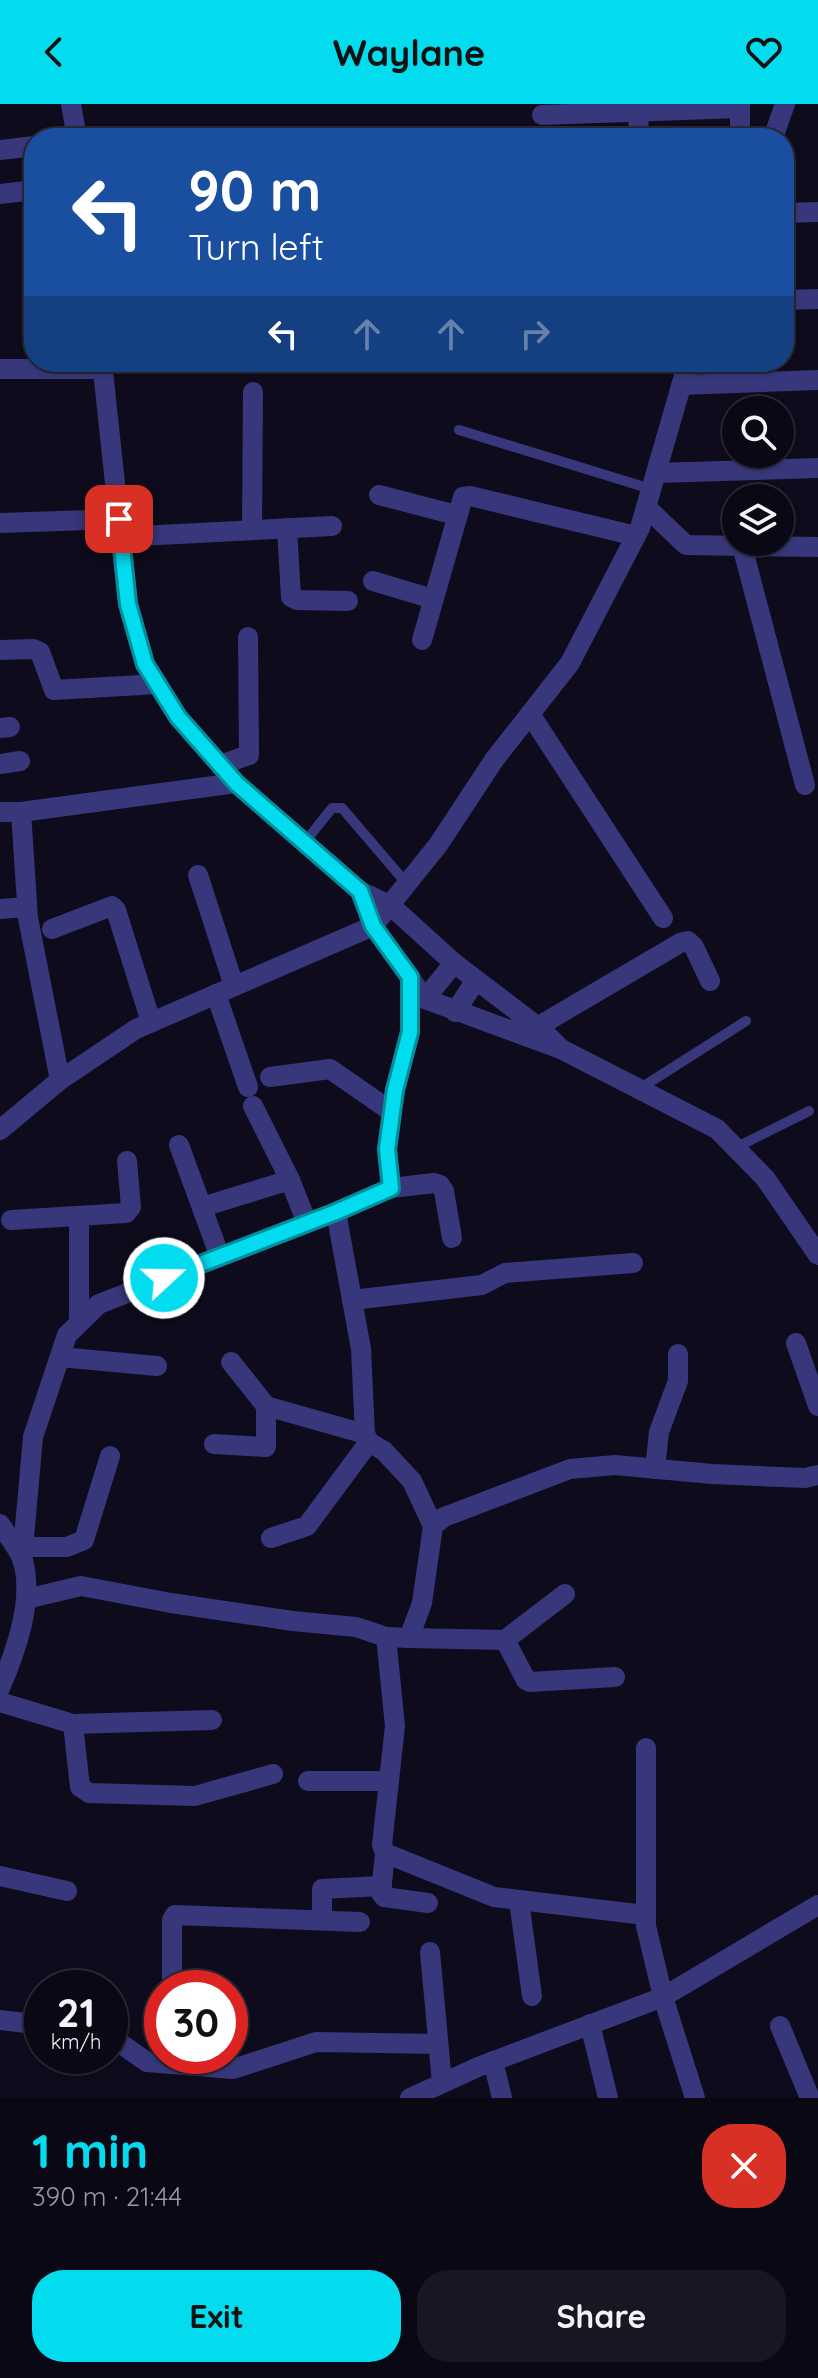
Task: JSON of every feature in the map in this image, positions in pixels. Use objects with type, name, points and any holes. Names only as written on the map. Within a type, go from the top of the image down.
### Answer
[{"type":"street","points":[[71,104],[75,128]]},
{"type":"street","points":[[777,128],[785,104]]},
{"type":"street","points":[[542,115],[740,106],[740,128]]},
{"type":"street","points":[[638,111],[639,128]]},
{"type":"street","points":[[0,150],[24,147]]},
{"type":"street","points":[[0,194],[24,191]]},
{"type":"street","points":[[794,213],[818,212]]},
{"type":"street","points":[[794,300],[818,299]]},
{"type":"street","points":[[0,369],[24,368]]},
{"type":"street","points":[[103,372],[128,604],[145,664],[178,717],[236,783],[360,891],[391,906],[454,963],[561,1049]]},
{"type":"street","points":[[0,1130],[60,1080],[136,1029],[373,926],[438,845],[494,760],[570,663],[636,536],[685,372]]},
{"type":"street","points":[[681,385],[818,380]]},
{"type":"street","points":[[252,530],[253,392]]},
{"type":"street","points":[[651,490],[818,468]]},
{"type":"street","points":[[651,490],[686,545],[722,546]]},
{"type":"street","points":[[379,495],[456,515]]},
{"type":"street","points":[[422,640],[463,497],[470,496],[636,536]]},
{"type":"street","points":[[0,523],[252,530],[332,526]]},
{"type":"street","points":[[287,528],[291,597],[297,600],[348,601]]},
{"type":"street","points":[[794,547],[818,547]]},
{"type":"street","points":[[745,556],[805,785]]},
{"type":"street","points":[[373,581],[433,599]]},
{"type":"street","points":[[220,765],[249,755],[248,637]]},
{"type":"street","points":[[0,650],[33,649],[40,652],[54,690],[158,684]]},
{"type":"street","points":[[530,714],[663,918]]},
{"type":"street","points":[[0,812],[21,812],[236,783]]},
{"type":"street","points":[[21,812],[27,907],[60,1080]]},
{"type":"street","points":[[198,875],[250,1096],[307,1223]]},
{"type":"street","points":[[360,891],[373,926],[425,999],[561,1049],[717,1129],[765,1178],[818,1255]]},
{"type":"street","points":[[52,929],[112,906],[116,910],[151,1022]]},
{"type":"street","points":[[0,909],[27,907]]},
{"type":"street","points":[[537,1027],[680,943],[688,941],[694,947],[710,981]]},
{"type":"street","points":[[425,999],[454,963]]},
{"type":"street","points":[[391,1188],[387,1149],[410,1032],[410,977]]},
{"type":"street","points":[[455,1012],[476,980]]},
{"type":"street","points":[[270,1077],[330,1069],[392,1112]]},
{"type":"street","points":[[179,1145],[220,1257]]},
{"type":"street","points":[[11,1220],[79,1218],[130,1211],[127,1161]]},
{"type":"street","points":[[202,1207],[290,1180]]},
{"type":"street","points":[[0,1688],[9,1667],[26,1599],[23,1554],[33,1437],[67,1335],[79,1323],[99,1304],[391,1188],[440,1185],[444,1191],[452,1238]]},
{"type":"street","points":[[271,1538],[307,1526],[367,1438],[361,1349],[336,1212]]},
{"type":"street","points":[[79,1218],[79,1323]]},
{"type":"street","points":[[352,1300],[482,1285],[505,1273],[633,1263]]},
{"type":"street","points":[[796,1343],[818,1406]]},
{"type":"street","points":[[655,1469],[659,1432],[678,1381],[678,1354]]},
{"type":"street","points":[[60,1357],[157,1366]]},
{"type":"street","points":[[231,1362],[266,1406],[367,1438],[412,1481],[433,1526],[422,1603],[409,1638]]},
{"type":"street","points":[[214,1444],[266,1447],[266,1406]]},
{"type":"street","points":[[23,1554],[67,1547],[84,1540],[110,1456]]},
{"type":"street","points":[[433,1526],[444,1517],[570,1469],[615,1465],[805,1478],[818,1475]]},
{"type":"street","points":[[0,1524],[23,1554]]},
{"type":"street","points":[[26,1599],[81,1586],[171,1603],[356,1627],[386,1637],[505,1640],[565,1594]]},
{"type":"street","points":[[386,1637],[395,1726],[382,1845],[385,1853],[382,1886],[384,1897],[428,1903]]},
{"type":"street","points":[[505,1640],[526,1680],[530,1682],[615,1677]]},
{"type":"street","points":[[0,1702],[73,1724],[212,1720]]},
{"type":"street","points":[[73,1724],[83,1792],[195,1796],[273,1774]]},
{"type":"street","points":[[646,1748],[645,1915],[663,1997],[695,2098]]},
{"type":"street","points":[[308,1781],[388,1781]]},
{"type":"street","points":[[385,1853],[480,1893],[519,1901],[645,1915]]},
{"type":"street","points":[[0,1876],[67,1891]]},
{"type":"street","points":[[322,1920],[322,1889],[382,1886]]},
{"type":"street","points":[[519,1901],[532,1996]]},
{"type":"street","points":[[410,2098],[493,2061],[663,1997],[818,1905]]},
{"type":"street","points":[[172,1970],[172,1920],[175,1915],[360,1922]]},
{"type":"street","points":[[430,1952],[442,2083]]},
{"type":"street","points":[[0,2020],[24,2023]]},
{"type":"street","points":[[590,2024],[608,2098]]},
{"type":"street","points":[[780,2026],[810,2098]]},
{"type":"street","points":[[248,2066],[316,2042],[438,2044]]},
{"type":"street","points":[[493,2061],[502,2098]]},
{"type":"lane","points":[[459,430],[651,490]]},
{"type":"lane","points":[[305,842],[332,808],[342,808],[408,885]]},
{"type":"lane","points":[[639,1089],[746,1021]]},
{"type":"lane","points":[[735,1148],[809,1111]]},
{"type":"route","points":[[119,519],[128,604],[145,664],[178,717],[236,783],[360,891],[373,926],[410,977],[410,1032],[395,1090],[387,1149],[391,1188],[164,1278]]}]
